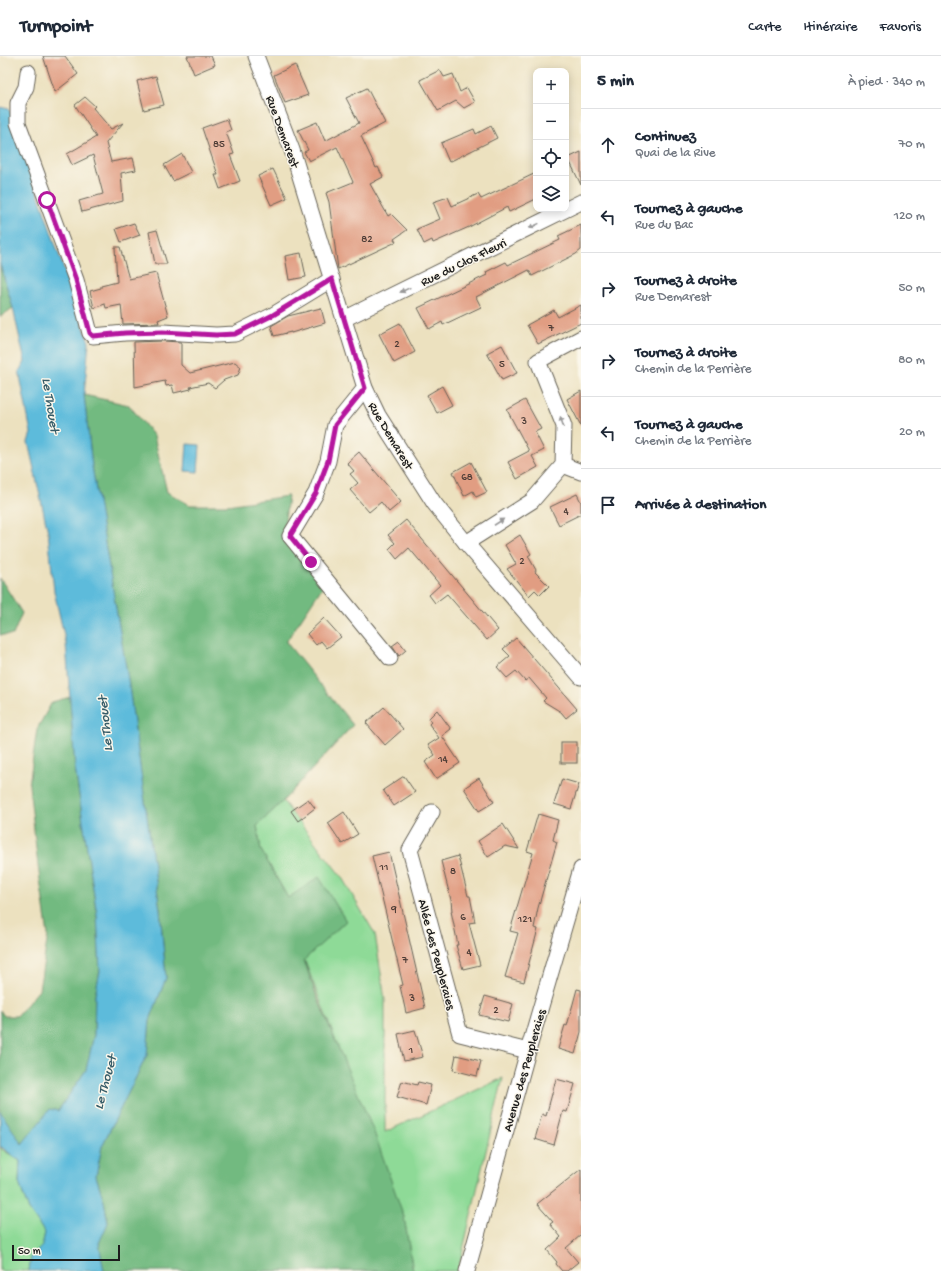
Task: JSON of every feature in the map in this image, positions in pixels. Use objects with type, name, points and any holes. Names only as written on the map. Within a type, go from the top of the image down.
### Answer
[{"type":"street","name":"Rue Demarest","points":[[256,56],[292,150],[365,388],[378,415],[434,503],[466,544],[581,677]]},
{"type":"street","points":[[28,72],[26,87],[18,103],[18,123],[76,280],[90,333],[93,336],[163,332],[216,335],[235,334],[273,315],[332,279]]},
{"type":"street","name":"Rue du Clos Fleuri","points":[[344,319],[581,202]]},
{"type":"street","points":[[466,544],[532,501],[563,465],[564,426],[538,361],[581,338]]},
{"type":"street","points":[[365,388],[335,425],[328,461],[316,493],[290,536],[390,658]]},
{"type":"street","points":[[563,465],[581,472]]},
{"type":"street","name":"Allée des Peupleraies","points":[[432,812],[410,850],[460,1034],[528,1051]]},
{"type":"street","name":"Avenue des Peupleraies","points":[[467,1271],[528,1051],[581,869]]},
{"type":"green space","points":[[0,264],[13,308],[0,317]]},
{"type":"green space","points":[[84,395],[129,405],[154,436],[167,492],[190,505],[227,505],[288,496],[283,536],[323,586],[286,642],[353,725],[283,801],[257,826],[261,850],[288,898],[319,877],[346,921],[304,960],[317,997],[374,1132],[404,1217],[413,1271],[104,1271],[103,1269],[99,1243],[108,1222],[104,1201],[96,1176],[102,1146],[147,1055],[150,1020],[166,978],[160,910],[128,679],[92,466]]},
{"type":"green space","points":[[0,578],[22,613],[13,635],[0,635]]},
{"type":"green space","points":[[70,697],[75,768],[97,915],[100,971],[95,995],[94,1035],[86,1070],[58,1111],[50,1109],[25,1142],[0,1148],[0,1010],[4,1016],[17,1016],[39,990],[48,935],[38,866],[29,785],[37,729],[52,702]]},
{"type":"green space","points":[[283,801],[341,876],[375,934],[385,1000],[385,1132],[503,1078],[458,1271],[413,1271],[404,1217],[304,959],[346,921],[288,898],[261,850],[257,825]]},
{"type":"green space","points":[[0,1148],[20,1161],[19,1183],[28,1208],[45,1233],[42,1246],[31,1257],[29,1271],[0,1271]]},
{"type":"water","name":"Le Thouet","points":[[0,107],[9,109],[89,342],[84,395],[92,466],[128,679],[160,910],[166,978],[150,1020],[147,1055],[102,1146],[96,1176],[104,1201],[108,1223],[99,1243],[104,1271],[29,1271],[31,1257],[42,1246],[45,1233],[28,1208],[19,1183],[20,1161],[0,1146],[0,1111],[22,1144],[50,1109],[58,1111],[86,1070],[94,1035],[95,995],[100,971],[97,915],[75,768],[66,644],[54,591],[48,532],[28,442],[31,433],[19,371],[25,362],[13,308],[0,264]]},
{"type":"water","points":[[187,444],[200,445],[198,472],[185,471]]},
{"type":"building","points":[[43,56],[65,56],[78,74],[55,92]]},
{"type":"building","points":[[187,56],[211,56],[215,65],[194,74]]},
{"type":"building","points":[[295,65],[308,95],[285,103],[274,75]]},
{"type":"building","points":[[440,70],[444,77],[453,74],[460,92],[467,88],[475,102],[464,108],[456,101],[438,111],[420,80]]},
{"type":"building","points":[[156,76],[164,105],[144,110],[137,81]]},
{"type":"building","points":[[367,88],[385,123],[361,136],[376,168],[378,167],[383,177],[370,184],[388,216],[391,214],[407,230],[394,239],[396,242],[338,269],[329,202],[326,193],[353,182],[337,147],[309,161],[304,152],[308,150],[298,130],[317,122],[325,141],[359,123],[346,98]]},
{"type":"building","points":[[85,97],[95,106],[93,108],[111,129],[123,123],[106,143],[111,162],[133,158],[136,170],[121,173],[123,201],[82,212],[79,201],[103,194],[93,155],[72,165],[67,154],[96,137],[75,105]]},
{"type":"building","points":[[227,119],[231,130],[226,132],[234,154],[230,155],[240,181],[220,189],[215,175],[218,175],[202,128]]},
{"type":"building","points":[[491,126],[497,138],[449,162],[441,143],[474,129],[476,134]]},
{"type":"building","points":[[581,152],[581,185],[569,160],[569,158]]},
{"type":"building","points":[[182,154],[191,172],[173,181],[164,165]]},
{"type":"building","points":[[273,169],[287,198],[271,205],[258,176]]},
{"type":"building","points":[[533,174],[533,200],[509,212],[507,207],[469,227],[433,243],[432,240],[424,244],[417,229],[440,219],[433,202],[448,197],[452,206],[478,194],[481,199]]},
{"type":"building","points":[[134,223],[140,235],[121,242],[116,229]]},
{"type":"building","points":[[581,225],[581,250],[576,254],[532,276],[529,270],[476,297],[481,307],[443,325],[442,322],[429,329],[418,308],[487,275],[486,272],[506,262],[508,265],[560,240],[558,236]]},
{"type":"building","points":[[157,230],[167,264],[155,264],[149,232]]},
{"type":"building","points":[[115,247],[120,247],[129,279],[156,273],[168,316],[158,320],[159,323],[123,324],[121,305],[106,308],[105,304],[94,308],[90,291],[101,288],[101,286],[117,282]]},
{"type":"building","points":[[301,253],[306,277],[289,280],[285,256]]},
{"type":"building","points":[[581,305],[581,323],[538,344],[527,325],[554,310],[558,317]]},
{"type":"building","points":[[321,308],[325,323],[291,333],[274,336],[271,326],[288,316]]},
{"type":"building","points":[[400,323],[415,352],[394,363],[379,334]]},
{"type":"building","points":[[134,342],[181,342],[181,365],[190,373],[235,362],[241,367],[238,375],[224,380],[215,388],[208,383],[190,387],[191,389],[174,393],[172,385],[166,386],[165,381],[135,387]]},
{"type":"building","points":[[502,345],[517,373],[502,380],[487,353]]},
{"type":"building","points":[[442,386],[452,405],[437,413],[427,395]]},
{"type":"building","points":[[581,391],[581,426],[567,399]]},
{"type":"building","points":[[525,400],[541,429],[535,432],[544,450],[532,456],[538,467],[517,479],[508,462],[529,451],[507,410]]},
{"type":"building","points":[[359,452],[401,502],[389,512],[381,502],[369,512],[350,490],[358,483],[350,474],[354,471],[347,463]]},
{"type":"building","points":[[471,462],[487,492],[476,497],[473,491],[464,496],[453,472]]},
{"type":"building","points":[[577,494],[581,502],[581,514],[559,525],[550,507]]},
{"type":"building","points":[[406,520],[498,630],[487,640],[447,594],[435,603],[429,595],[440,585],[409,548],[397,559],[389,549],[395,543],[388,535]]},
{"type":"building","points":[[520,535],[531,554],[528,556],[536,570],[535,572],[549,586],[540,595],[535,590],[529,596],[507,569],[516,564],[505,545]]},
{"type":"building","points":[[324,618],[341,637],[327,648],[321,641],[316,645],[307,634]]},
{"type":"building","points":[[516,638],[577,709],[566,718],[561,712],[543,701],[546,698],[529,678],[525,681],[516,671],[507,678],[497,667],[510,656],[503,649]]},
{"type":"building","points":[[399,641],[406,650],[399,656],[392,646]]},
{"type":"building","points":[[384,707],[403,729],[385,745],[366,723]]},
{"type":"building","points":[[437,710],[451,729],[442,736],[460,763],[436,779],[425,762],[435,755],[428,745],[439,738],[429,724],[431,722],[429,718]]},
{"type":"building","points":[[561,742],[577,742],[577,763],[561,763]]},
{"type":"building","points":[[404,776],[415,792],[394,806],[383,790]]},
{"type":"building","points":[[479,778],[494,802],[479,811],[464,788]]},
{"type":"building","points":[[562,779],[579,784],[571,809],[554,804]]},
{"type":"building","points":[[308,799],[315,808],[298,821],[291,811]]},
{"type":"building","points":[[344,812],[358,834],[342,844],[328,823]]},
{"type":"building","points":[[538,814],[558,820],[553,840],[557,842],[538,908],[534,928],[538,929],[524,982],[505,977],[518,933],[510,931],[533,853],[527,851]]},
{"type":"building","points":[[503,824],[519,849],[505,846],[488,857],[478,841]]},
{"type":"building","points":[[389,852],[425,1008],[406,1013],[400,986],[403,985],[372,856]]},
{"type":"building","points":[[458,856],[468,896],[470,896],[475,922],[469,923],[480,965],[463,969],[456,945],[458,945],[451,911],[451,900],[441,861]]},
{"type":"building","points":[[577,989],[581,990],[581,1032],[575,1054],[558,1049],[565,1025],[567,1026]]},
{"type":"building","points":[[485,996],[513,1004],[508,1022],[479,1015]]},
{"type":"building","points":[[415,1030],[423,1057],[404,1061],[398,1034]]},
{"type":"building","points":[[456,1055],[481,1061],[477,1076],[453,1070]]},
{"type":"building","points":[[556,1079],[575,1084],[567,1112],[563,1111],[554,1145],[535,1139],[542,1114],[546,1116]]},
{"type":"building","points":[[402,1081],[417,1085],[418,1082],[431,1085],[426,1105],[397,1097]]},
{"type":"building","points":[[581,1169],[581,1235],[566,1248],[578,1262],[567,1271],[562,1271],[547,1250],[561,1237],[550,1224],[553,1222],[537,1204]]},
{"type":"route","points":[[47,200],[76,280],[90,333],[93,336],[163,332],[216,335],[235,334],[273,315],[323,283],[332,279],[365,388],[335,425],[328,461],[316,493],[290,536],[311,562]]}]
